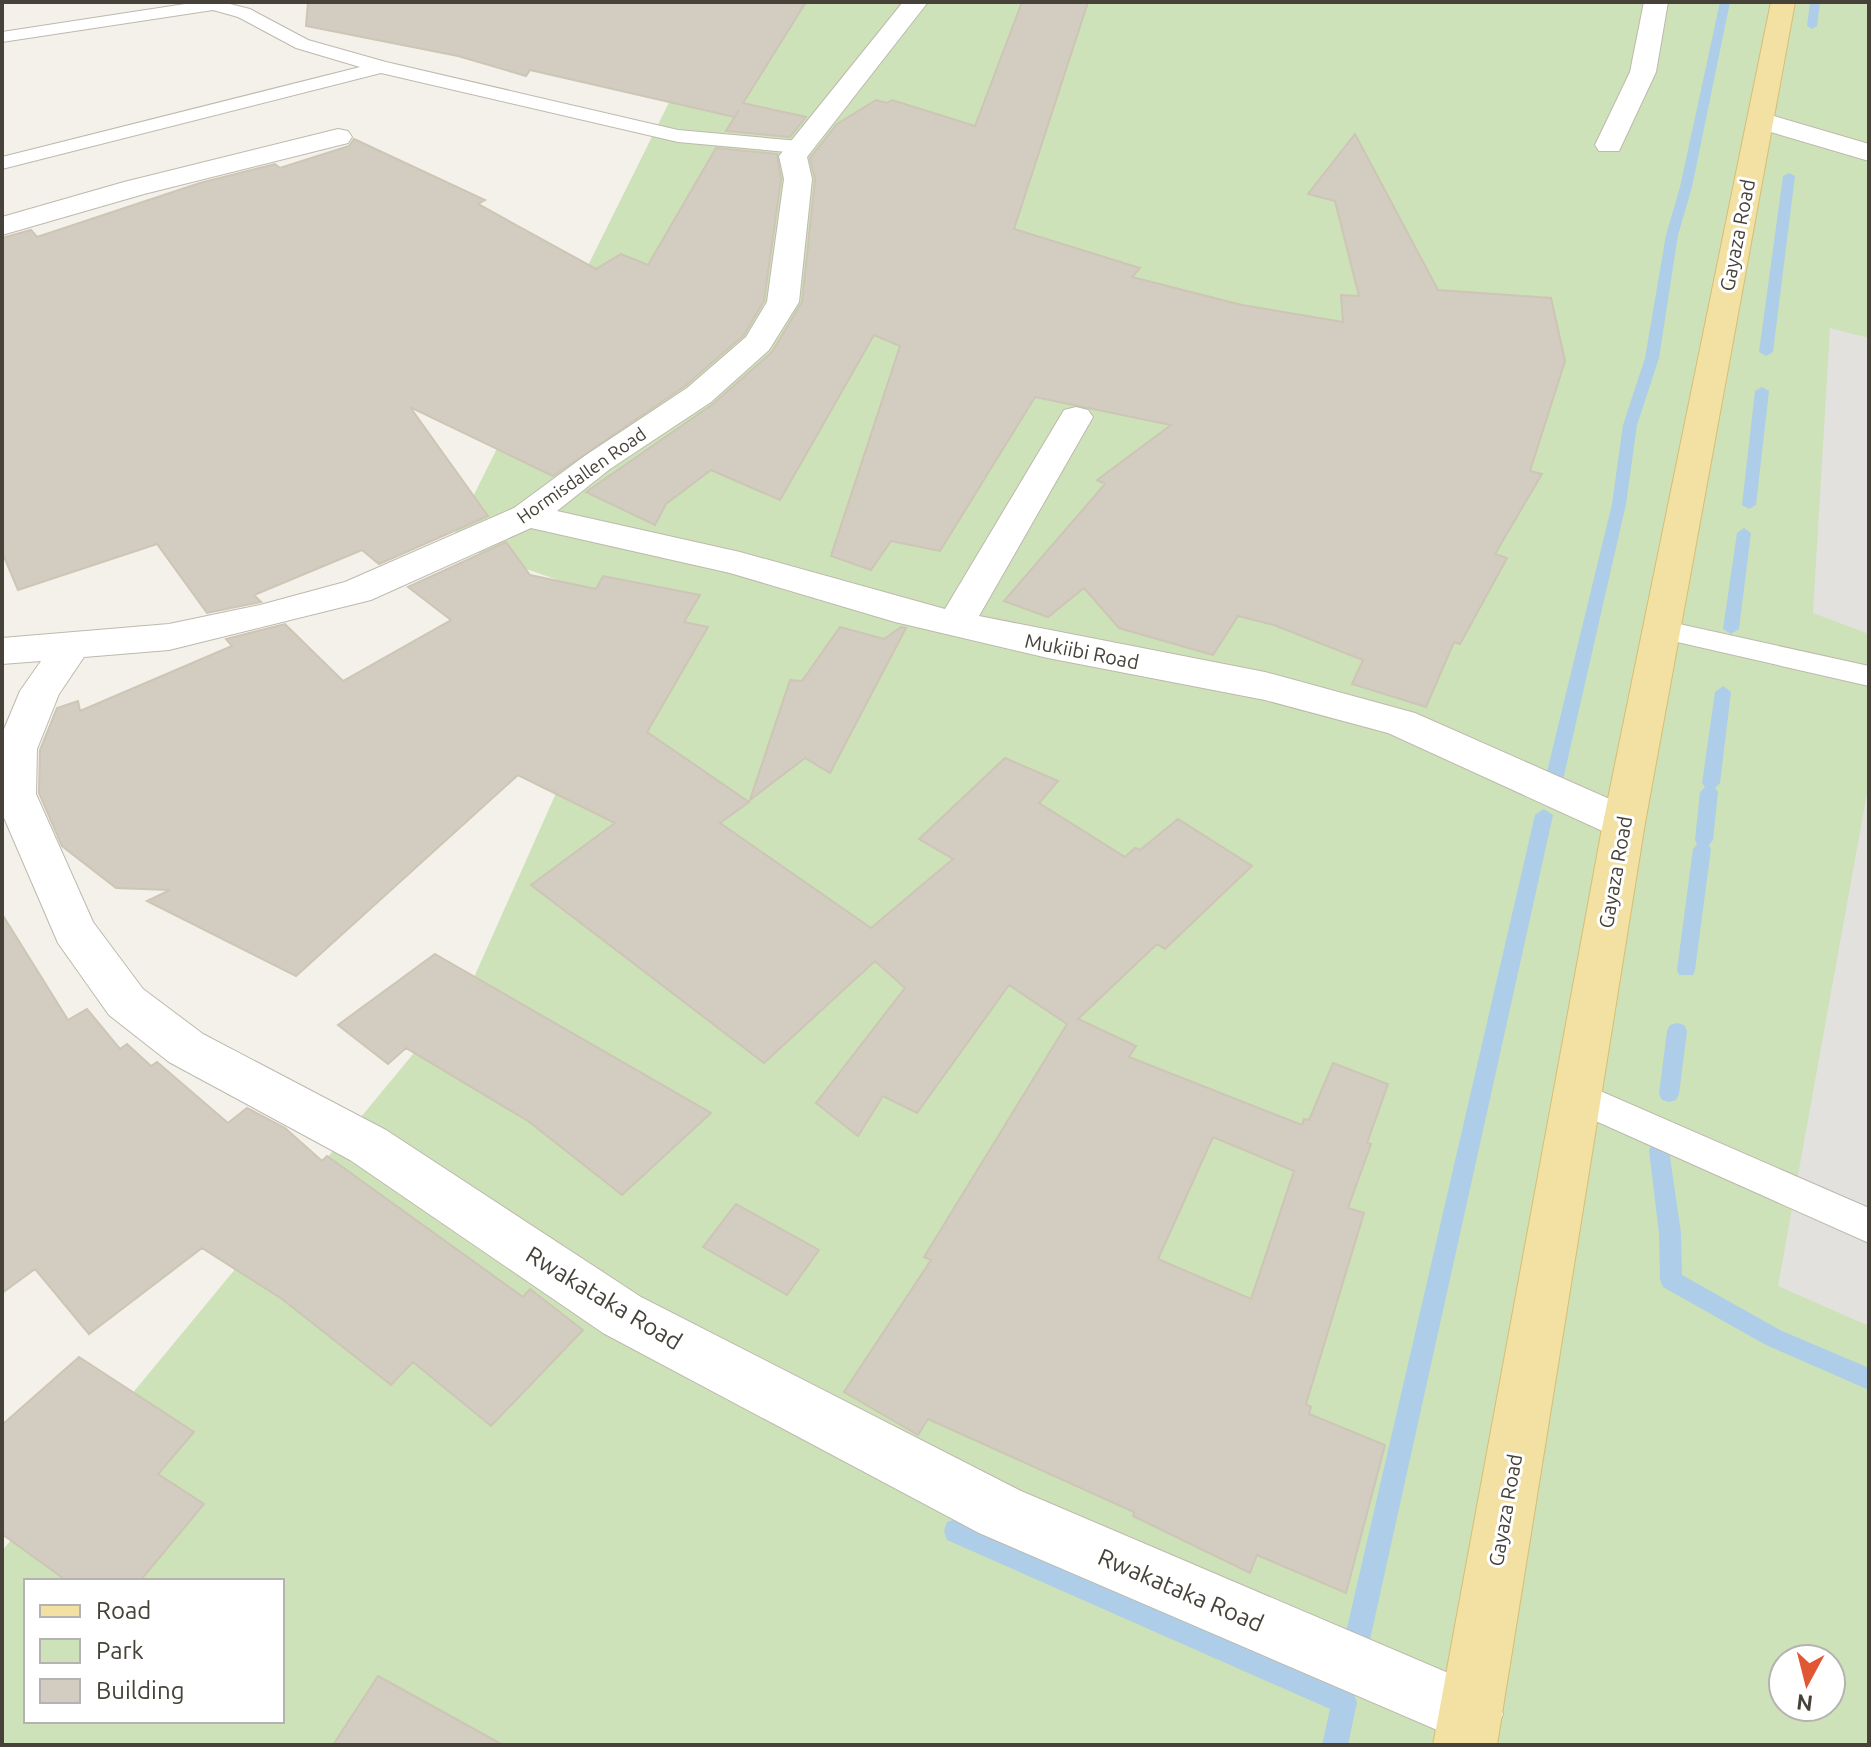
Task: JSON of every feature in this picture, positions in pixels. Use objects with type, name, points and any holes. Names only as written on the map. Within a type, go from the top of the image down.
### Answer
[{"type":"main road","name":"Gayaza Road","points":[[1468,1730],[1624,823],[1783,2]]},
{"type":"street","points":[[799,147],[916,2]]},
{"type":"street","points":[[1609,145],[1643,72],[1656,2]]},
{"type":"street","points":[[1760,120],[1869,153]]},
{"type":"street","points":[[2,226],[134,188],[338,137]]},
{"type":"street","name":"Hormisdallen Road","points":[[2,651],[169,637],[358,591],[430,562],[527,516],[598,462],[699,395],[758,343],[783,302],[798,179],[793,156],[799,147]]},
{"type":"street","points":[[955,624],[1076,417]]},
{"type":"street","name":"Mukiibi Road","points":[[527,516],[611,532],[740,564],[895,610],[1265,686],[1401,723],[1624,823]]},
{"type":"street","name":"Rwakataka Road","points":[[72,646],[40,691],[16,749],[15,794],[74,931],[126,1002],[186,1048],[368,1145],[622,1315],[986,1505],[1468,1730]]},
{"type":"lane","points":[[2,37],[213,5],[244,13],[302,44],[381,67],[678,136],[799,147]]},
{"type":"lane","points":[[2,163],[381,67]]},
{"type":"lane","points":[[1661,629],[1869,676]]},
{"type":"lane","points":[[1575,1095],[1869,1226]]},
{"type":"green space","points":[[719,2],[1869,2],[1869,1745],[2,1745],[2,1551],[471,984],[597,701],[558,580],[450,543]]},
{"type":"shaded area","points":[[1830,328],[1869,338],[1869,634],[1813,613]]},
{"type":"shaded area","points":[[1869,782],[1869,1326],[1778,1286]]},
{"type":"building","points":[[308,2],[806,2],[743,103],[806,117],[790,137],[726,131],[739,110],[734,117],[530,70],[526,76],[458,56],[306,26]]},
{"type":"building","points":[[1022,2],[1088,2],[1014,229],[1140,268],[1132,277],[1242,305],[1343,322],[1341,295],[1359,296],[1335,201],[1308,194],[1355,134],[1438,290],[1551,298],[1565,361],[1530,471],[1542,474],[1495,554],[1507,558],[1460,644],[1454,642],[1426,707],[1352,684],[1363,660],[1274,625],[1238,616],[1213,655],[1119,628],[1084,588],[1048,617],[1004,601],[1105,484],[1097,480],[1171,425],[1035,397],[940,551],[891,541],[871,570],[831,556],[900,346],[874,335],[780,500],[711,470],[666,504],[655,525],[586,492],[713,404],[772,352],[802,302],[815,179],[810,158],[837,124],[876,100],[887,103],[892,100],[975,126]]},
{"type":"building","points":[[354,139],[485,200],[478,204],[596,269],[621,254],[648,265],[716,148],[777,154],[781,179],[764,301],[744,335],[685,386],[553,476],[410,407],[488,516],[379,564],[362,550],[254,595],[261,602],[207,613],[157,544],[18,590],[2,552],[2,238],[31,230],[37,237],[200,183],[275,164],[280,168],[349,146]]},
{"type":"building","points":[[506,542],[530,575],[596,589],[603,576],[700,595],[684,622],[708,627],[647,732],[749,802],[720,823],[871,928],[953,859],[919,839],[1005,758],[1058,781],[1039,803],[1125,857],[1135,848],[1140,850],[1178,819],[1252,866],[1165,949],[1157,944],[1078,1019],[1136,1046],[1129,1057],[1302,1125],[1304,1119],[1309,1120],[1333,1063],[1388,1084],[1348,1208],[1364,1213],[1306,1404],[1311,1407],[1309,1414],[1385,1445],[1346,1593],[1257,1555],[1250,1573],[1133,1516],[1134,1512],[928,1419],[918,1435],[844,1392],[931,1260],[924,1257],[1067,1024],[1009,985],[917,1113],[883,1096],[858,1136],[816,1103],[905,988],[875,961],[764,1063],[531,885],[615,823],[518,775],[296,976],[147,901],[170,890],[116,888],[62,846],[39,793],[40,750],[57,708],[78,701],[80,711],[232,646],[226,639],[285,624],[343,681],[451,620],[408,587]],"holes":[[[1213,1137],[1294,1171],[1251,1299],[1158,1259]]]},
{"type":"building","points":[[840,627],[884,639],[901,627],[906,628],[830,773],[805,758],[750,800],[790,680],[802,681]]},
{"type":"building","points":[[2,914],[68,1020],[87,1009],[120,1049],[127,1044],[151,1066],[157,1062],[228,1123],[247,1108],[285,1128],[322,1161],[327,1156],[523,1297],[530,1289],[583,1330],[491,1426],[413,1362],[391,1385],[282,1299],[202,1248],[89,1334],[35,1269],[2,1293]]},
{"type":"building","points":[[435,954],[711,1113],[622,1195],[528,1121],[406,1048],[388,1064],[338,1025]]},
{"type":"building","points":[[736,1204],[819,1250],[787,1295],[703,1247]]},
{"type":"building","points":[[79,1357],[194,1432],[158,1474],[204,1504],[142,1579],[64,1579],[2,1534],[2,1425]]},
{"type":"building","points":[[378,1676],[503,1745],[333,1745]]},
{"type":"waterway","points":[[1553,784],[1619,504],[1630,425],[1652,358],[1672,235],[1686,187],[1725,2]]},
{"type":"waterway","points":[[1812,26],[1815,2]]},
{"type":"waterway","points":[[1766,352],[1789,176]]},
{"type":"waterway","points":[[1749,505],[1762,391]]},
{"type":"waterway","points":[[1731,629],[1744,533]]},
{"type":"waterway","points":[[1711,783],[1723,692]]},
{"type":"waterway","points":[[1704,840],[1709,792]]},
{"type":"waterway","points":[[1344,1639],[1356,1644],[1544,815]]},
{"type":"waterway","points":[[1686,970],[1702,849]]},
{"type":"waterway","points":[[1669,1094],[1677,1031]]},
{"type":"waterway","points":[[1659,1150],[1670,1233],[1671,1280],[1774,1338],[1869,1379]]},
{"type":"waterway","points":[[956,1531],[1344,1702],[1335,1745]]}]
